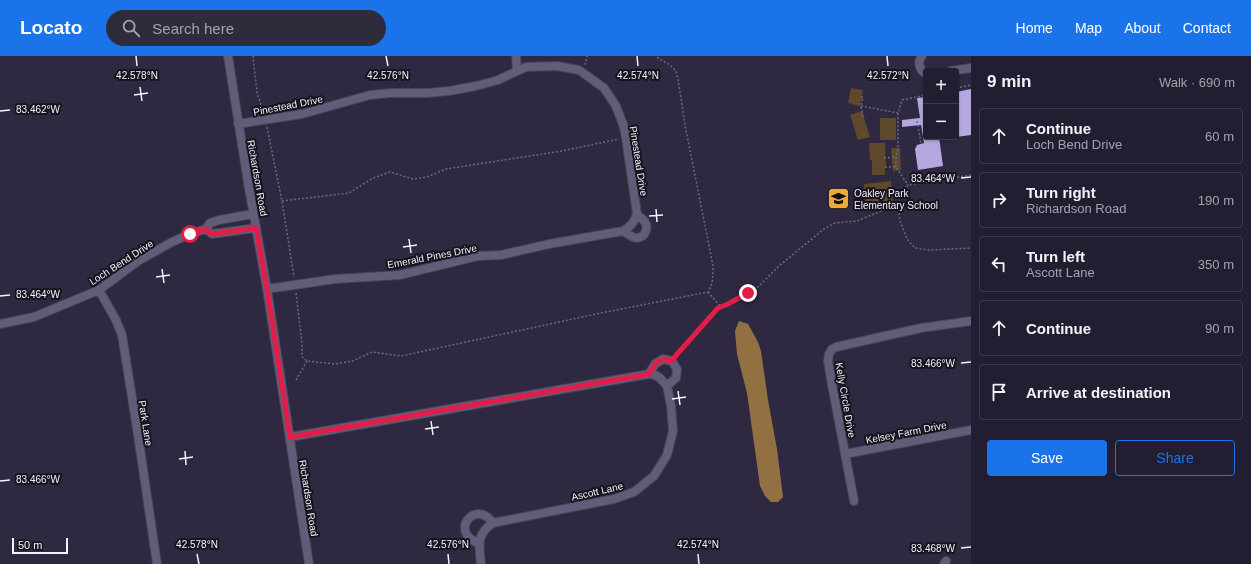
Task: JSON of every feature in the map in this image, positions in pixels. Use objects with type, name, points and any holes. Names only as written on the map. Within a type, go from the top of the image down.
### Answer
[{"type":"street","name":"Richardson Road","points":[[228,56],[238,124],[267,289],[309,564]]},
{"type":"street","points":[[516,56],[517,72]]},
{"type":"street","points":[[922,56],[919,62],[923,72]]},
{"type":"street","name":"Pinestead Drive","points":[[238,124],[302,114],[370,95],[450,91],[498,80],[526,67],[557,66],[572,68],[583,72],[604,88],[616,106],[624,127],[626,138],[636,218]]},
{"type":"street","points":[[959,70],[971,68]]},
{"type":"street","name":"Loch Bend Drive","points":[[0,324],[34,318],[99,290],[145,257],[172,242],[206,229],[210,223],[254,214]]},
{"type":"street","name":"Emerald Pines Drive","points":[[267,289],[335,279],[400,275],[478,256],[501,255],[549,244],[623,231],[630,227],[636,218],[644,221],[647,226],[646,232],[637,238],[623,231]]},
{"type":"street","name":"Loch Bend Drive","points":[[206,229],[212,234],[256,228]]},
{"type":"street","name":"Park Lane","points":[[99,290],[116,320],[122,336],[138,435],[156,564]]},
{"type":"street","name":"Kelly Circle Drive","points":[[854,501],[832,385],[828,361],[829,354],[836,347],[921,328],[971,320]]},
{"type":"street","points":[[290,437],[649,374],[660,378],[667,386],[676,378],[677,369],[671,361],[663,359],[655,364],[649,374]]},
{"type":"street","name":"Ascott Lane","points":[[493,523],[614,499],[634,492],[654,476],[666,455],[673,431],[671,406],[667,386]]},
{"type":"street","name":"Kelsey Farm Drive","points":[[846,454],[971,430]]},
{"type":"street","points":[[478,543],[471,540],[466,534],[465,527],[468,519],[474,515],[481,514],[488,516],[493,523],[486,527],[478,543],[480,564]]},
{"type":"path","points":[[583,72],[588,56]]},
{"type":"path","points":[[959,87],[971,85]]},
{"type":"path","points":[[908,185],[896,167],[898,149],[898,113],[902,100],[923,96]]},
{"type":"path","points":[[861,97],[863,97],[861,106],[863,117]]},
{"type":"path","points":[[861,106],[898,113]]},
{"type":"path","points":[[917,121],[921,143]]},
{"type":"path","points":[[282,201],[349,193],[373,178],[390,172],[413,179],[427,177],[452,167],[562,150],[626,138]]},
{"type":"path","points":[[884,158],[896,157]]},
{"type":"path","points":[[885,167],[896,167]]},
{"type":"path","points":[[971,175],[908,185],[897,198],[900,221],[907,239],[915,248],[930,250],[971,248]]},
{"type":"path","points":[[671,361],[720,307],[757,288],[779,266],[824,229],[835,223],[857,221],[898,204]]},
{"type":"path","points":[[708,292],[720,307]]},
{"type":"path","points":[[296,380],[307,361]]},
{"type":"shaded area","points":[[851,88],[863,90],[860,106],[848,103]]},
{"type":"shaded area","points":[[862,111],[870,137],[858,140],[850,115]]},
{"type":"shaded area","points":[[880,118],[896,118],[896,140],[880,140]]},
{"type":"shaded area","points":[[869,143],[885,143],[885,175],[872,175],[872,160],[870,160]]},
{"type":"shaded area","points":[[891,148],[900,148],[901,170],[893,171]]},
{"type":"shaded area","points":[[891,181],[893,205],[866,207],[864,184]]},
{"type":"shaded area","points":[[739,321],[748,324],[758,342],[761,351],[777,449],[783,497],[778,502],[771,502],[765,496],[760,486],[747,393],[737,354],[735,331]]},
{"type":"building","points":[[971,89],[971,135],[959,137],[959,91]]},
{"type":"building","points":[[923,97],[923,137],[921,125],[902,127],[902,120],[920,118],[917,98]]},
{"type":"building","points":[[924,140],[939,140],[943,166],[918,170],[915,149],[917,145],[924,143]]},
{"type":"place","name":"Oakley Park Elementary School","points":[[838,199]]},
{"type":"route","points":[[190,234],[206,229],[212,234],[236,232],[256,228],[290,437],[649,374],[655,364],[663,359],[671,361],[718,308],[739,299],[748,293]]}]
